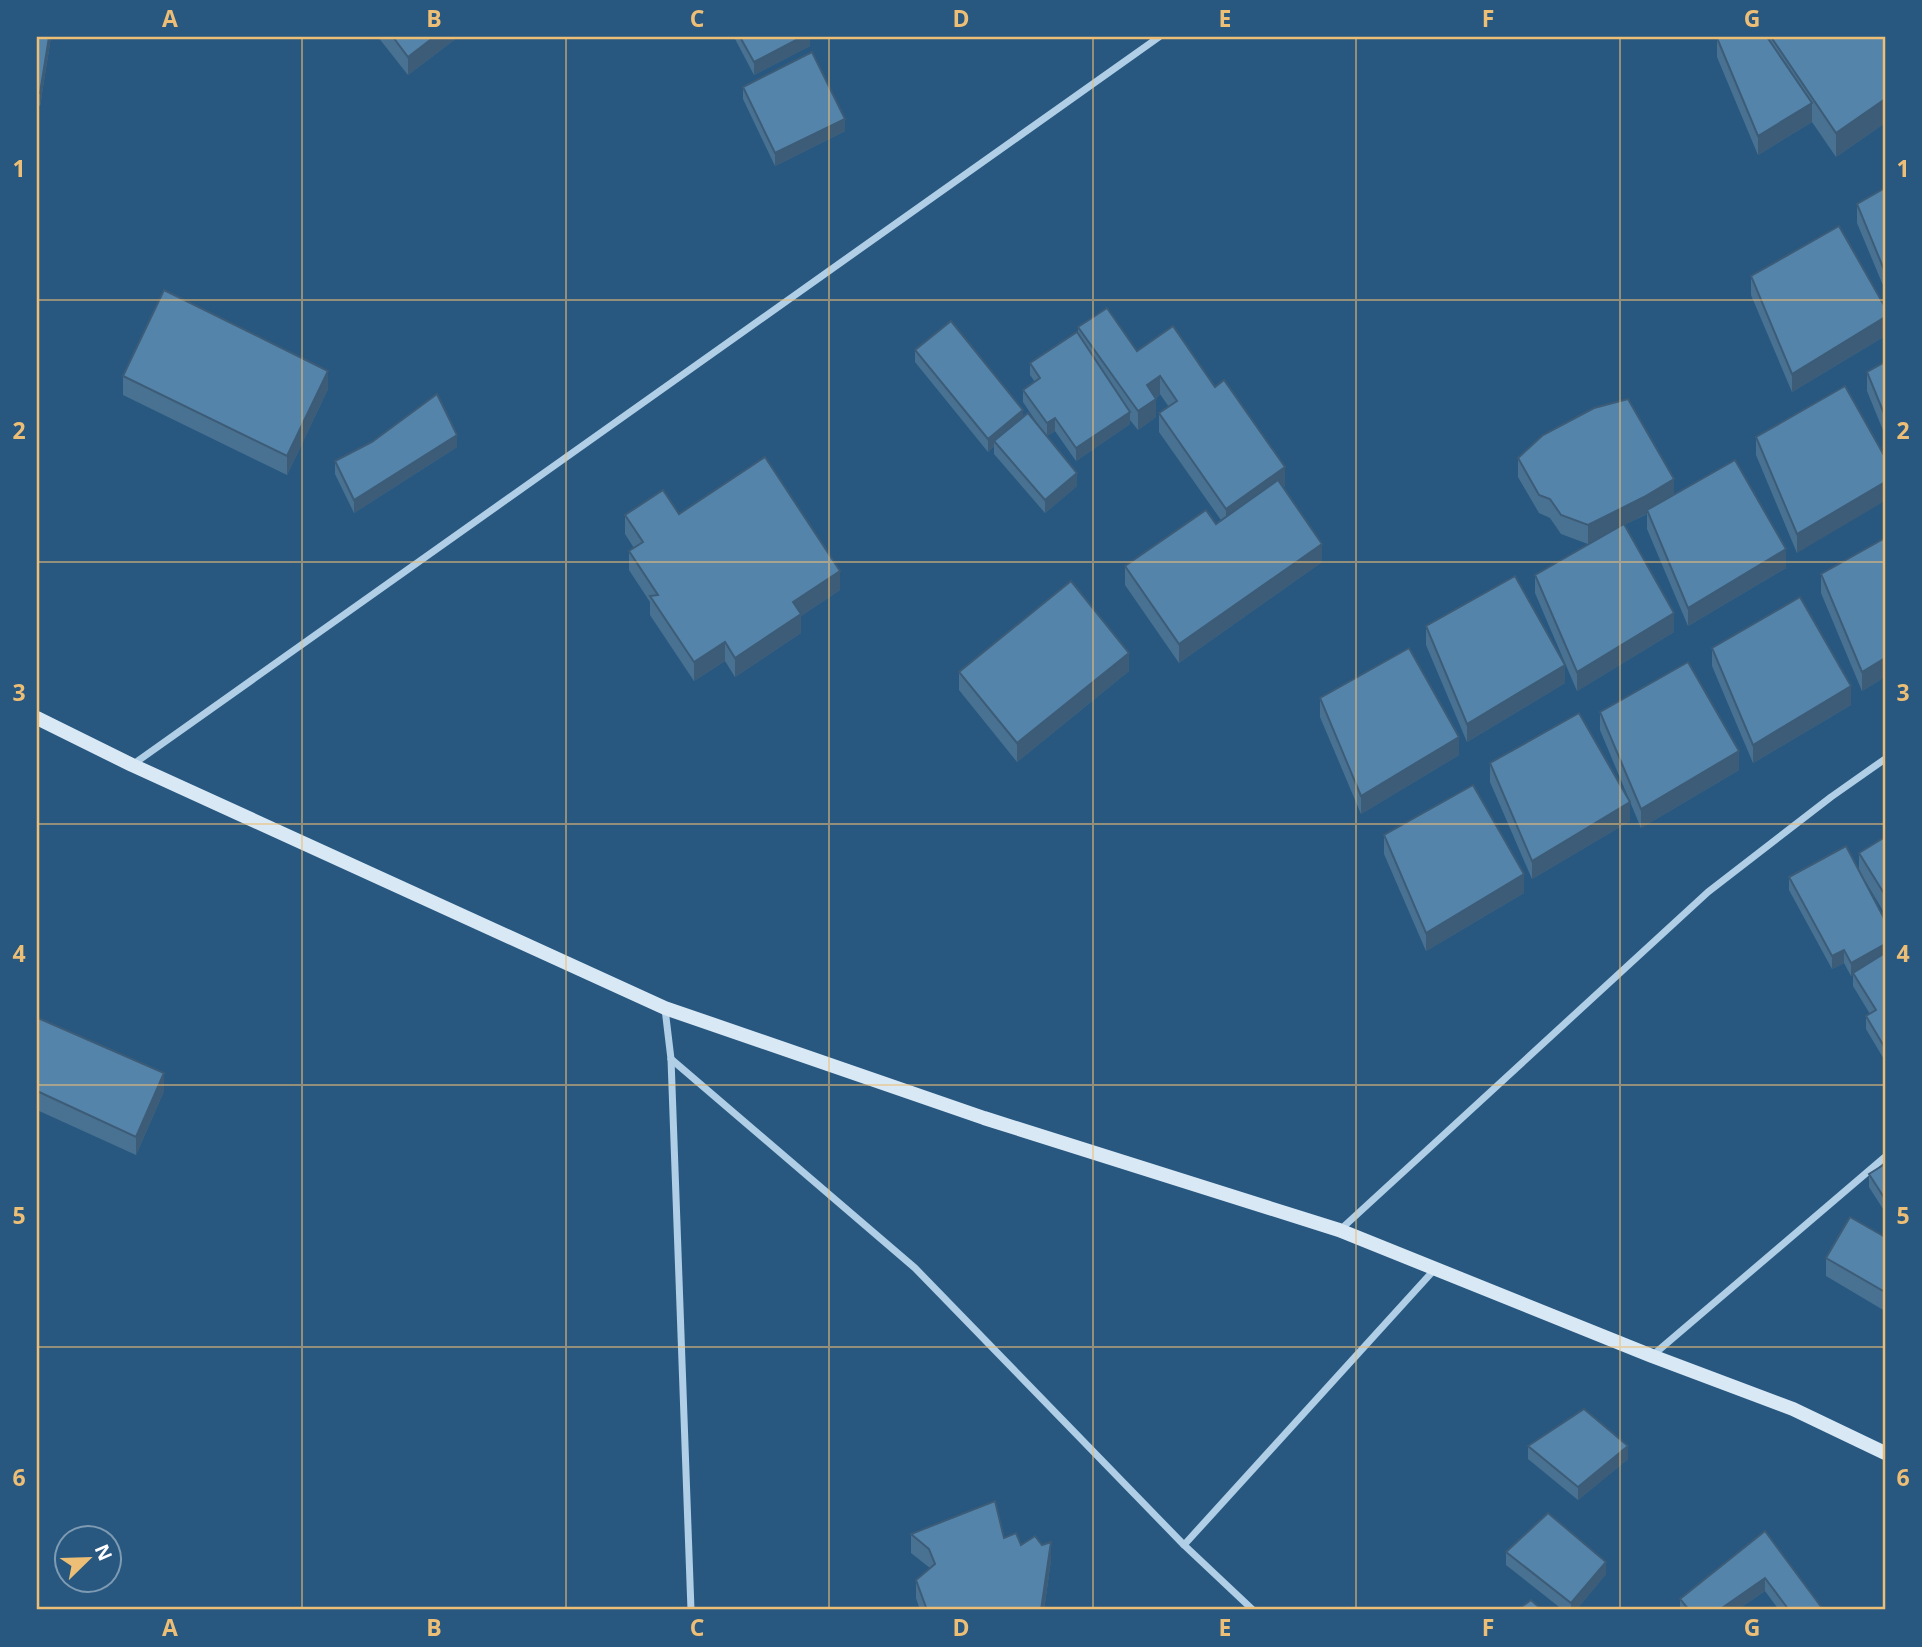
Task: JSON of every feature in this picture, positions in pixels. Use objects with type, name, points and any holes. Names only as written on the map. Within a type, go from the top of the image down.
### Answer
[{"type":"street","points":[[132,765],[1158,37]]},
{"type":"street","points":[[37,718],[132,765],[665,1008],[984,1118],[1339,1230],[1652,1356],[1793,1409],[1885,1453]]},
{"type":"street","points":[[1339,1230],[1708,892],[1885,759]]},
{"type":"street","points":[[665,1008],[671,1059],[691,1610]]},
{"type":"street","points":[[671,1059],[915,1268],[1184,1545],[1253,1610]]},
{"type":"street","points":[[1652,1356],[1885,1157]]},
{"type":"street","points":[[1184,1545],[1435,1268]]},
{"type":"building","points":[[37,37],[49,37],[40,93],[37,93]]},
{"type":"building","points":[[393,37],[434,37],[408,57]]},
{"type":"building","points":[[740,37],[802,37],[754,62]]},
{"type":"building","points":[[1767,37],[1812,103],[1758,136],[1717,38]]},
{"type":"building","points":[[1771,37],[1885,37],[1885,99],[1836,133]]},
{"type":"building","points":[[812,52],[845,119],[775,153],[743,87]]},
{"type":"building","points":[[1885,188],[1885,272],[1857,204]]},
{"type":"building","points":[[1839,226],[1885,307],[1885,317],[1792,374],[1751,276]]},
{"type":"building","points":[[164,290],[328,371],[287,456],[123,376]]},
{"type":"building","points":[[1107,308],[1137,351],[1173,326],[1215,387],[1224,380],[1285,467],[1226,509],[1159,413],[1177,401],[1160,376],[1147,385],[1156,399],[1138,411],[1078,327]]},
{"type":"building","points":[[951,321],[1023,410],[988,439],[915,350]]},
{"type":"building","points":[[1077,332],[1130,412],[1076,448],[1055,418],[1047,423],[1023,390],[1040,378],[1030,363]]},
{"type":"building","points":[[1885,362],[1885,416],[1867,372]]},
{"type":"building","points":[[1845,386],[1885,457],[1885,482],[1797,534],[1756,437]]},
{"type":"building","points":[[437,394],[457,435],[354,500],[335,461],[372,442]]},
{"type":"building","points":[[1628,399],[1674,479],[1588,525],[1561,515],[1550,499],[1539,495],[1518,458],[1543,435],[1594,408]]},
{"type":"building","points":[[1028,413],[1077,473],[1045,500],[994,441]]},
{"type":"building","points":[[765,457],[840,571],[793,602],[801,614],[735,658],[725,642],[694,662],[650,596],[658,595],[629,551],[643,542],[625,515],[663,490],[679,514]]},
{"type":"building","points":[[1735,460],[1786,549],[1688,608],[1647,510]]},
{"type":"building","points":[[1278,480],[1322,544],[1179,644],[1125,566],[1206,510],[1216,524]]},
{"type":"building","points":[[1624,524],[1674,613],[1577,672],[1535,575]]},
{"type":"building","points":[[1885,538],[1885,658],[1862,672],[1821,574]]},
{"type":"building","points":[[1515,576],[1565,665],[1467,724],[1426,626]]},
{"type":"building","points":[[1071,581],[1129,653],[1017,743],[959,672]]},
{"type":"building","points":[[1800,597],[1851,686],[1753,745],[1712,648]]},
{"type":"building","points":[[1409,648],[1459,737],[1361,796],[1320,698]]},
{"type":"building","points":[[1688,662],[1739,751],[1641,809],[1600,712]]},
{"type":"building","points":[[1579,713],[1630,802],[1532,861],[1490,763]]},
{"type":"building","points":[[1473,785],[1524,874],[1426,933],[1384,835]]},
{"type":"building","points":[[1885,837],[1885,895],[1859,853]]},
{"type":"building","points":[[1846,846],[1885,920],[1885,944],[1851,963],[1844,950],[1832,956],[1789,877]]},
{"type":"building","points":[[1885,953],[1885,1048],[1866,1016],[1876,1010],[1853,973]]},
{"type":"building","points":[[38,1018],[164,1073],[136,1137],[37,1091]]},
{"type":"building","points":[[1885,1164],[1885,1199],[1869,1174]]},
{"type":"building","points":[[1850,1217],[1885,1237],[1885,1292],[1826,1258]]},
{"type":"building","points":[[1584,1409],[1628,1446],[1578,1487],[1528,1446]]},
{"type":"building","points":[[995,1501],[1004,1538],[1016,1533],[1021,1545],[1035,1536],[1042,1545],[1051,1542],[1041,1610],[927,1610],[916,1580],[935,1564],[929,1549],[911,1534]]},
{"type":"building","points":[[1548,1513],[1606,1562],[1571,1603],[1506,1552]]},
{"type":"building","points":[[1765,1531],[1822,1608],[1789,1610],[1765,1578],[1719,1610],[1689,1610],[1680,1599]]},
{"type":"building","points":[[1531,1600],[1542,1610],[1517,1610]]}]
